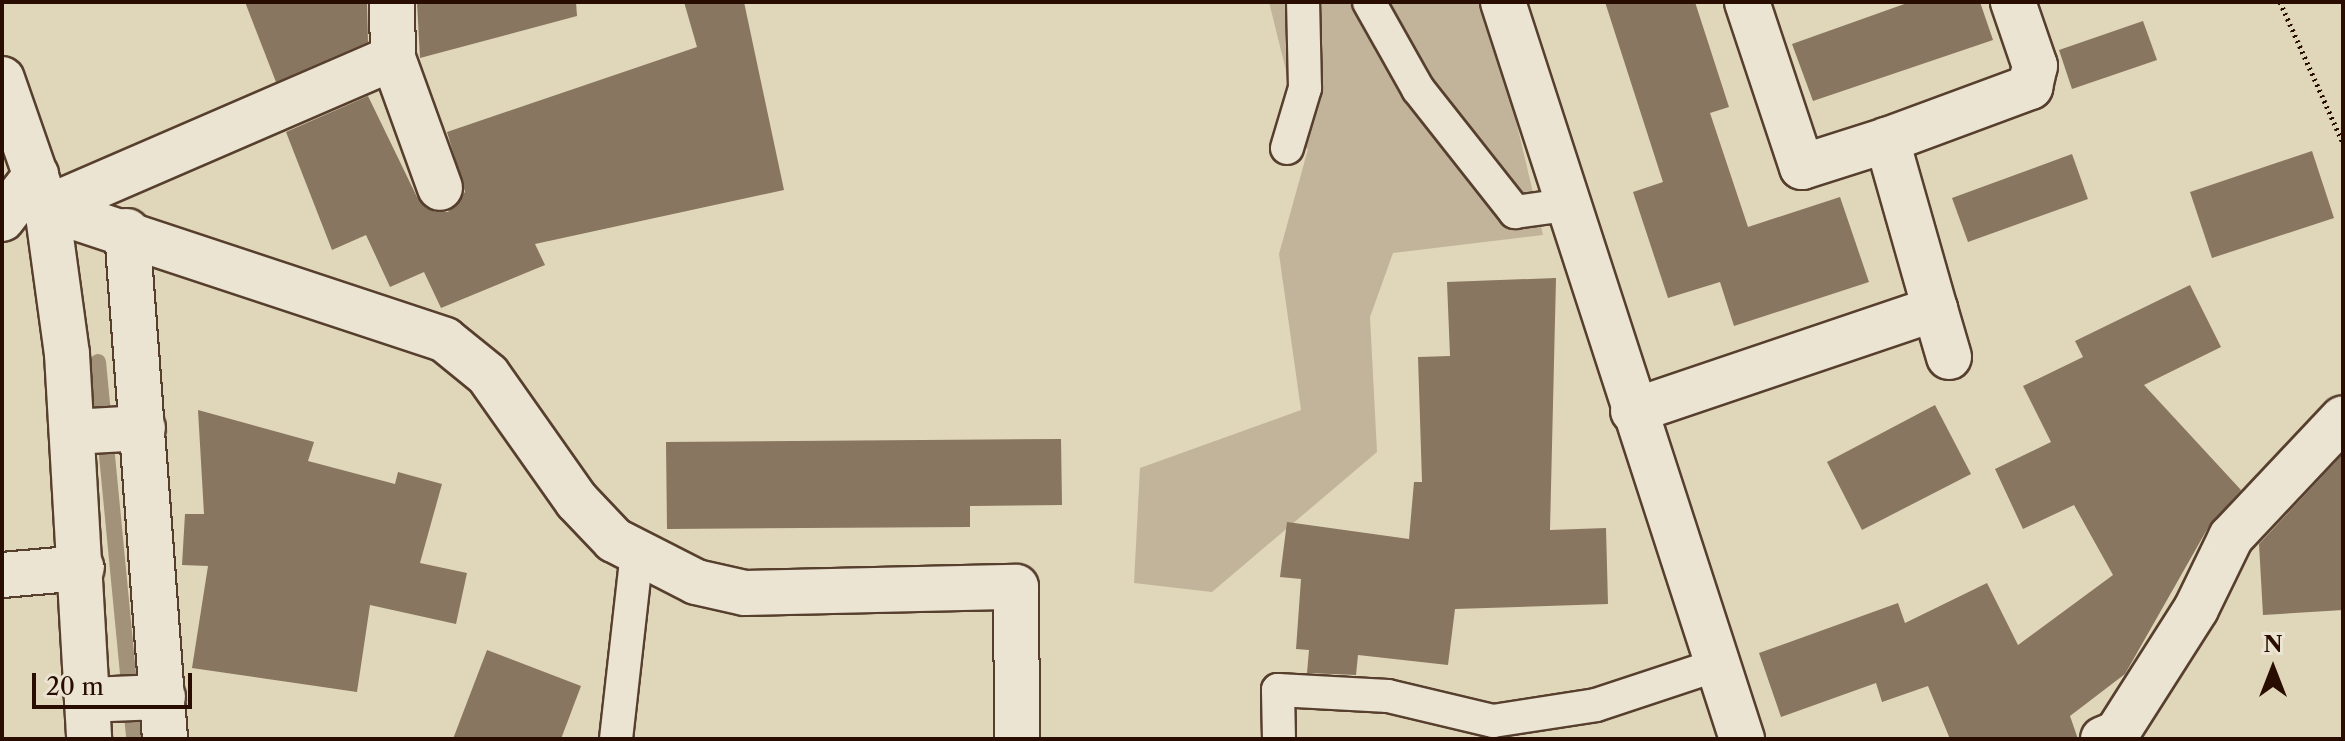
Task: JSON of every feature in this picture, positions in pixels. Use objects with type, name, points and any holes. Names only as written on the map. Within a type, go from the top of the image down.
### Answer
[{"type":"street","points":[[392,2],[393,58],[440,188]]},
{"type":"street","points":[[1503,2],[1565,205],[1742,739]]},
{"type":"street","points":[[1747,2],[1802,167],[1887,140],[2030,87],[2035,66],[2013,2]]},
{"type":"street","points":[[2,219],[42,191],[393,58]]},
{"type":"street","points":[[2,79],[42,191],[72,432],[82,568],[88,720],[164,718],[127,231]]},
{"type":"street","points":[[1887,140],[1949,357]]},
{"type":"street","points":[[42,191],[127,231],[445,340],[488,375],[577,501],[637,553],[696,582],[745,593],[1016,587],[1017,739]]},
{"type":"street","points":[[1633,411],[1935,309]]},
{"type":"street","points":[[2114,737],[2196,609],[2231,537],[2343,418]]},
{"type":"street","points":[[72,432],[143,428]]},
{"type":"street","points":[[2,575],[82,568]]},
{"type":"lane","points":[[1287,148],[1305,88],[1303,2]]},
{"type":"lane","points":[[1369,2],[1418,89],[1515,212],[1565,205]]},
{"type":"lane","points":[[616,739],[637,553]]},
{"type":"lane","points":[[1279,739],[1278,690],[1388,696],[1493,721],[1596,705],[1717,665]]},
{"type":"path","points":[[2280,2],[2343,143]]},
{"type":"shaded area","points":[[1269,2],[1488,2],[1543,235],[1393,253],[1370,317],[1377,452],[1212,592],[1134,583],[1140,468],[1301,410],[1279,254],[1308,149],[1277,139],[1292,95]]},
{"type":"building","points":[[245,2],[367,2],[368,42],[276,82]]},
{"type":"building","points":[[417,2],[576,2],[577,16],[420,58]]},
{"type":"building","points":[[684,2],[744,2],[784,190],[535,244],[545,265],[441,308],[424,272],[390,287],[366,235],[332,250],[286,132],[368,96],[417,197],[435,212],[448,212],[465,192],[447,132],[697,47]]},
{"type":"building","points":[[1605,2],[1695,2],[1729,107],[1710,113],[1748,227],[1840,197],[1869,282],[1734,326],[1720,282],[1668,298],[1633,192],[1663,182]]},
{"type":"building","points":[[1910,2],[1980,2],[1993,40],[1813,101],[1792,44]]},
{"type":"building","points":[[2143,21],[2157,60],[2072,89],[2059,50]]},
{"type":"building","points":[[2312,151],[2334,218],[2212,258],[2190,192]]},
{"type":"building","points":[[2072,154],[2088,199],[1968,242],[1952,198]]},
{"type":"building","points":[[1556,278],[1550,530],[1606,528],[1608,604],[1455,609],[1448,665],[1358,655],[1356,675],[1307,673],[1309,650],[1296,649],[1301,579],[1280,577],[1287,522],[1409,539],[1414,482],[1422,482],[1418,357],[1450,356],[1447,282]]},
{"type":"building","points":[[2190,285],[2221,347],[2144,385],[2241,490],[2209,526],[2125,674],[2070,716],[2078,739],[1950,739],[1928,686],[1882,702],[1876,683],[1781,717],[1759,653],[1898,603],[1905,623],[1987,583],[2018,645],[2113,575],[2074,505],[2023,529],[1995,469],[2051,442],[2023,386],[2083,357],[2075,341]]},
{"type":"building","points":[[1935,405],[1971,474],[1862,530],[1827,462]]},
{"type":"building","points":[[198,410],[314,442],[308,461],[395,484],[398,472],[442,484],[420,563],[467,573],[456,624],[370,605],[357,692],[192,668],[208,566],[182,565],[185,514],[204,514]]},
{"type":"building","points":[[1061,439],[1062,505],[970,506],[970,527],[667,529],[666,442]]},
{"type":"building","points":[[2343,454],[2343,610],[2263,615],[2259,544]]},
{"type":"building","points":[[487,650],[581,686],[561,739],[453,739]]},
{"type":"waterway","points":[[98,362],[134,739]]}]
